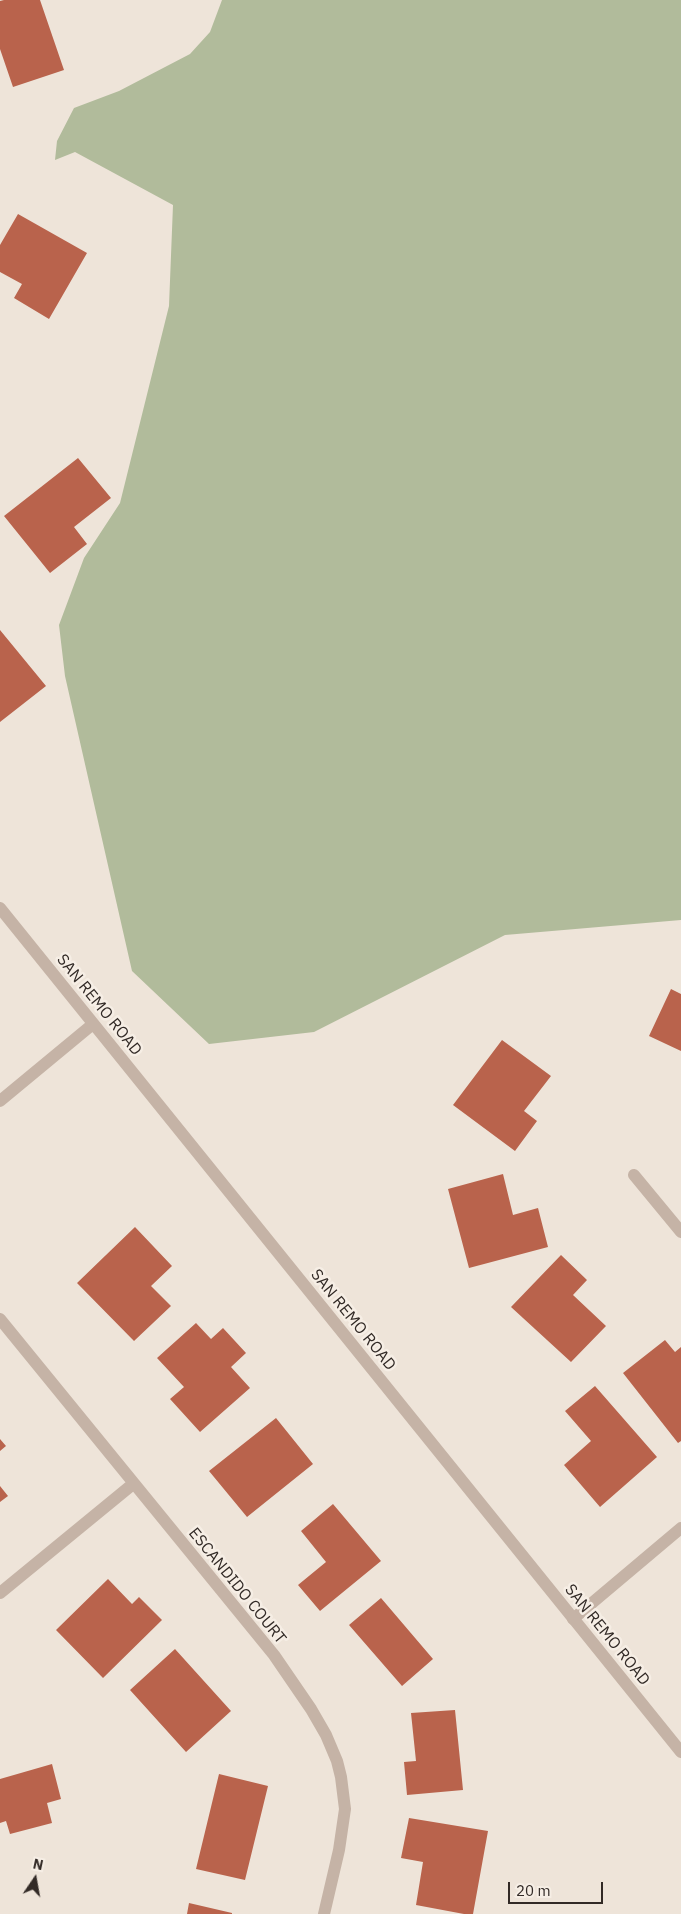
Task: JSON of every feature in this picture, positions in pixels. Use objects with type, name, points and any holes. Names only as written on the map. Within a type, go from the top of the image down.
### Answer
[{"type":"street","name":"SAN REMO ROAD","points":[[0,908],[681,1752]]},
{"type":"street","points":[[0,1100],[93,1024]]},
{"type":"street","points":[[634,1175],[681,1232]]},
{"type":"street","name":"ESCANDIDO COURT","points":[[0,1319],[274,1655],[311,1709],[326,1735],[339,1769],[345,1809],[339,1850],[324,1914]]},
{"type":"street","points":[[0,1593],[133,1484]]},
{"type":"street","points":[[573,1619],[681,1528]]},
{"type":"green space","points":[[222,0],[681,0],[681,920],[505,935],[314,1032],[209,1044],[132,971],[65,676],[59,625],[84,558],[120,503],[169,306],[173,205],[75,152],[55,160],[57,141],[74,108],[119,91],[190,54],[210,32]]},
{"type":"building","points":[[40,0],[64,70],[13,87],[0,49],[0,1]]},
{"type":"building","points":[[18,214],[87,253],[49,319],[14,298],[22,284],[0,272],[0,245]]},
{"type":"building","points":[[78,458],[111,498],[74,527],[87,544],[50,573],[4,516]]},
{"type":"building","points":[[0,630],[46,686],[0,722]]},
{"type":"building","points":[[671,989],[681,994],[681,1051],[649,1036]]},
{"type":"building","points":[[502,1040],[551,1076],[524,1111],[537,1121],[515,1151],[453,1105]]},
{"type":"building","points":[[503,1174],[513,1215],[538,1208],[548,1247],[469,1268],[448,1189]]},
{"type":"building","points":[[135,1227],[172,1266],[151,1286],[171,1306],[134,1341],[77,1283]]},
{"type":"building","points":[[561,1255],[587,1280],[573,1295],[606,1326],[571,1362],[511,1307]]},
{"type":"building","points":[[196,1323],[211,1339],[223,1328],[246,1353],[231,1367],[250,1388],[200,1432],[170,1399],[184,1387],[157,1358]]},
{"type":"building","points":[[665,1340],[675,1352],[681,1347],[681,1441],[678,1443],[623,1373]]},
{"type":"building","points":[[595,1386],[657,1457],[600,1507],[564,1465],[591,1441],[565,1411]]},
{"type":"building","points":[[276,1418],[313,1464],[247,1517],[209,1471]]},
{"type":"building","points":[[0,1439],[6,1446],[0,1451]]},
{"type":"building","points":[[0,1486],[8,1496],[0,1502]]},
{"type":"building","points":[[333,1504],[381,1561],[320,1611],[298,1585],[326,1562],[301,1531]]},
{"type":"building","points":[[108,1579],[132,1604],[139,1597],[162,1620],[103,1678],[56,1630]]},
{"type":"building","points":[[381,1598],[433,1659],[402,1686],[349,1625]]},
{"type":"building","points":[[175,1649],[231,1711],[186,1752],[130,1690]]},
{"type":"building","points":[[455,1710],[463,1790],[407,1795],[404,1762],[416,1761],[411,1713]]},
{"type":"building","points":[[52,1764],[61,1799],[47,1803],[52,1823],[10,1834],[6,1821],[0,1823],[0,1779]]},
{"type":"building","points":[[219,1774],[268,1786],[245,1880],[196,1869]]},
{"type":"building","points":[[409,1818],[488,1831],[473,1914],[416,1905],[423,1862],[401,1858]]},
{"type":"building","points":[[189,1903],[232,1913],[232,1914],[187,1914]]}]
